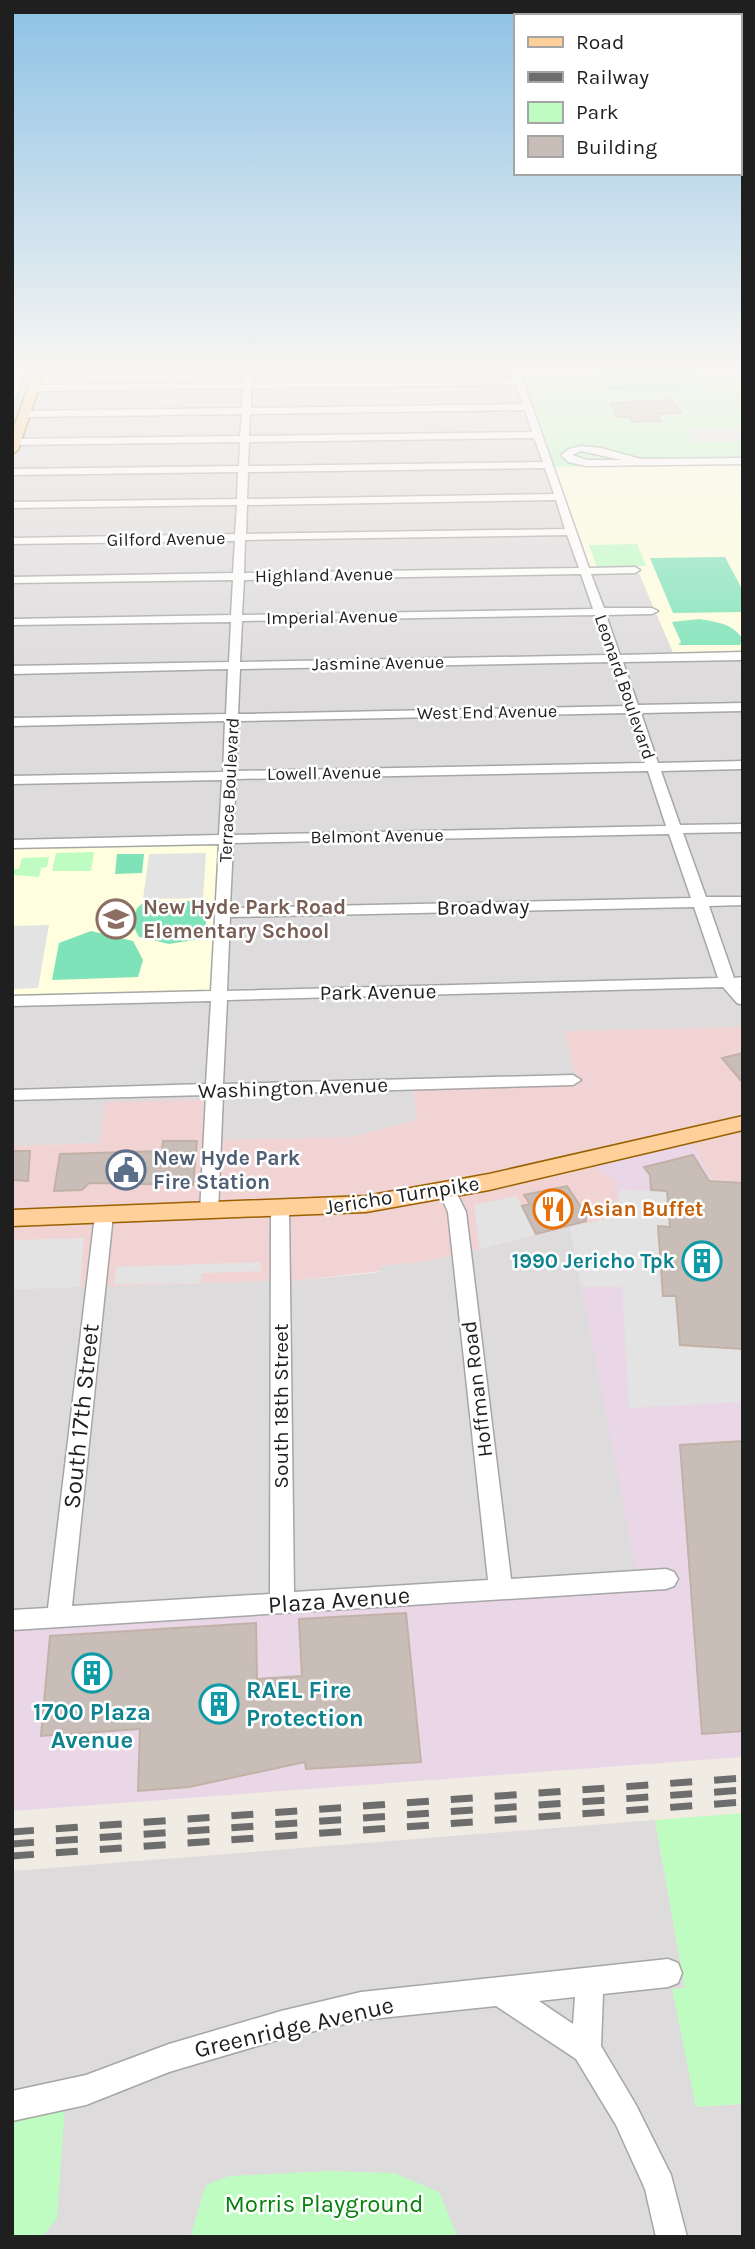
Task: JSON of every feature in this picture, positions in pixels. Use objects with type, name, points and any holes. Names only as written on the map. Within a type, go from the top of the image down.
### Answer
[{"type":"main road","name":"Jericho Turnpike","points":[[12,1217],[209,1212],[366,1203],[589,1160],[743,1123]]},
{"type":"street","name":"Terrace Boulevard","points":[[209,1212],[244,474]]},
{"type":"street","name":"Leonard Boulevard","points":[[552,474],[675,830],[701,901],[743,1000]]},
{"type":"street","points":[[12,505],[560,497]]},
{"type":"street","name":"Gilford Avenue","points":[[12,541],[572,532]]},
{"type":"street","name":"Highland Avenue","points":[[12,580],[635,570]]},
{"type":"street","name":"Imperial Avenue","points":[[12,622],[652,611]]},
{"type":"street","name":"Jasmine Avenue","points":[[12,670],[743,656]]},
{"type":"street","name":"West End Avenue","points":[[12,722],[743,707]]},
{"type":"street","name":"Lowell Avenue","points":[[12,780],[743,765]]},
{"type":"street","name":"Belmont Avenue","points":[[12,845],[743,828]]},
{"type":"street","name":"Broadway","points":[[223,913],[743,901]]},
{"type":"street","name":"Park Avenue","points":[[12,1000],[735,983]]},
{"type":"street","name":"Washington Avenue","points":[[12,1095],[573,1080]]},
{"type":"street","name":"Hoffman Road","points":[[447,1189],[457,1212],[501,1590]]},
{"type":"street","name":"South 18th Street","points":[[281,1209],[282,1603]]},
{"type":"street","name":"South 17th Street","points":[[59,1617],[104,1215]]},
{"type":"street","name":"Plaza Avenue","points":[[12,1620],[666,1579]]},
{"type":"street","name":"Greenridge Avenue","points":[[12,2106],[86,2090],[169,2058],[361,2006],[668,1973]]},
{"type":"street","points":[[586,2049],[590,1982]]},
{"type":"street","points":[[500,1992],[586,2049],[626,2115],[660,2186],[672,2237]]},
{"type":"shaded area","points":[[12,474],[557,474],[589,569],[637,568],[743,654],[743,1027],[565,1031],[577,1082],[413,1088],[417,1120],[352,1137],[222,1141],[223,1099],[99,1143],[12,1146]]},
{"type":"shaded area","points":[[556,474],[743,474],[743,654],[674,655],[637,569],[589,569]]},
{"type":"shaded area","name":"New Hyde Park Road Elementary School","points":[[224,841],[216,994],[12,999],[12,845]]},
{"type":"shaded area","points":[[206,853],[203,898],[143,899],[149,854]]},
{"type":"shaded area","points":[[49,925],[38,988],[12,989],[12,926]]},
{"type":"shaded area","points":[[743,1027],[743,1182],[599,1171],[617,1180],[617,1216],[428,1261],[381,1266],[381,1271],[300,1280],[12,1289],[12,1146],[99,1143],[105,1102],[223,1099],[222,1140],[352,1137],[417,1120],[413,1088],[577,1081],[564,1031]]},
{"type":"shaded area","points":[[687,1136],[714,1181],[743,1182],[743,1757],[12,1811],[12,1625],[638,1583],[570,1227],[617,1216],[616,1180],[599,1171],[589,1160]]},
{"type":"shaded area","points":[[619,1190],[667,1191],[670,1227],[658,1227],[663,1295],[676,1296],[680,1345],[743,1349],[743,1402],[629,1408],[622,1287],[581,1287],[570,1227],[617,1216]]},
{"type":"shaded area","points":[[517,1196],[535,1235],[480,1249],[474,1205]]},
{"type":"shaded area","points":[[570,1227],[639,1583],[12,1625],[12,1289],[300,1280],[355,1275],[381,1272],[381,1266],[428,1261]]},
{"type":"shaded area","points":[[84,1238],[80,1287],[12,1289],[12,1240]]},
{"type":"shaded area","points":[[260,1262],[261,1271],[202,1273],[200,1283],[114,1284],[116,1267]]},
{"type":"shaded area","points":[[655,1820],[685,1988],[673,1989],[696,2107],[743,2104],[743,2237],[12,2237],[12,1871]]},
{"type":"green space","points":[[637,544],[646,566],[597,567],[589,545]]},
{"type":"green space","points":[[725,557],[743,591],[743,612],[673,613],[650,558]]},
{"type":"green space","points":[[699,619],[733,629],[742,638],[740,645],[678,645],[681,642],[672,622]]},
{"type":"green space","points":[[94,852],[91,871],[52,871],[56,853]]},
{"type":"green space","points":[[117,854],[144,854],[142,873],[115,874]]},
{"type":"green space","points":[[49,857],[47,867],[41,868],[39,877],[13,875],[14,869],[19,869],[22,858]]},
{"type":"green space","points":[[145,901],[208,901],[205,932],[200,939],[169,944],[139,937],[132,924],[137,908]]},
{"type":"green space","points":[[91,931],[133,941],[143,960],[138,977],[52,980],[59,943]]},
{"type":"green space","points":[[743,1813],[743,2104],[696,2107],[672,1989],[685,1988],[655,1820]]},
{"type":"green space","points":[[65,2106],[57,2219],[42,2237],[12,2237],[12,2114]]},
{"type":"green space","name":"Morris Playground","points":[[330,2171],[394,2173],[439,2192],[458,2237],[190,2237],[206,2185],[229,2176]]},
{"type":"building","points":[[743,1053],[743,1083],[722,1058]]},
{"type":"building","name":"New Hyde Park Fire Station","points":[[163,1141],[197,1141],[193,1185],[89,1183],[82,1190],[54,1191],[60,1154],[162,1151]]},
{"type":"building","points":[[12,1151],[30,1151],[28,1181],[12,1180]]},
{"type":"building","name":"1990 Jericho Tpk","points":[[693,1155],[709,1181],[743,1183],[743,1349],[680,1345],[676,1296],[663,1296],[658,1226],[670,1227],[667,1191],[651,1190],[650,1175],[644,1167]]},
{"type":"building","name":"Asian Buffet","points":[[567,1186],[585,1213],[586,1221],[536,1234],[522,1206],[530,1204],[524,1195]]},
{"type":"building","points":[[743,1441],[743,1731],[702,1734],[680,1445]]},
{"type":"building","points":[[406,1613],[421,1762],[306,1769],[305,1762],[189,1787],[138,1791],[140,1729],[41,1736],[50,1636],[256,1623],[257,1679],[302,1676],[299,1619]]},
{"type":"railway","points":[[12,1832],[743,1778]]},
{"type":"railway","points":[[12,1844],[743,1790]]},
{"type":"railway","points":[[12,1856],[743,1802]]},
{"type":"place","name":"New Hyde Park Road Elementary School","points":[[116,919]]},
{"type":"place","name":"New Hyde Park Fire Station","points":[[126,1170]]},
{"type":"place","name":"Asian Buffet","points":[[553,1209]]},
{"type":"place","name":"1990 Jericho Tpk","points":[[702,1261]]},
{"type":"place","name":"1700 Plaza Avenue","points":[[92,1673]]},
{"type":"place","name":"RAEL Fire Protection","points":[[219,1704]]}]
